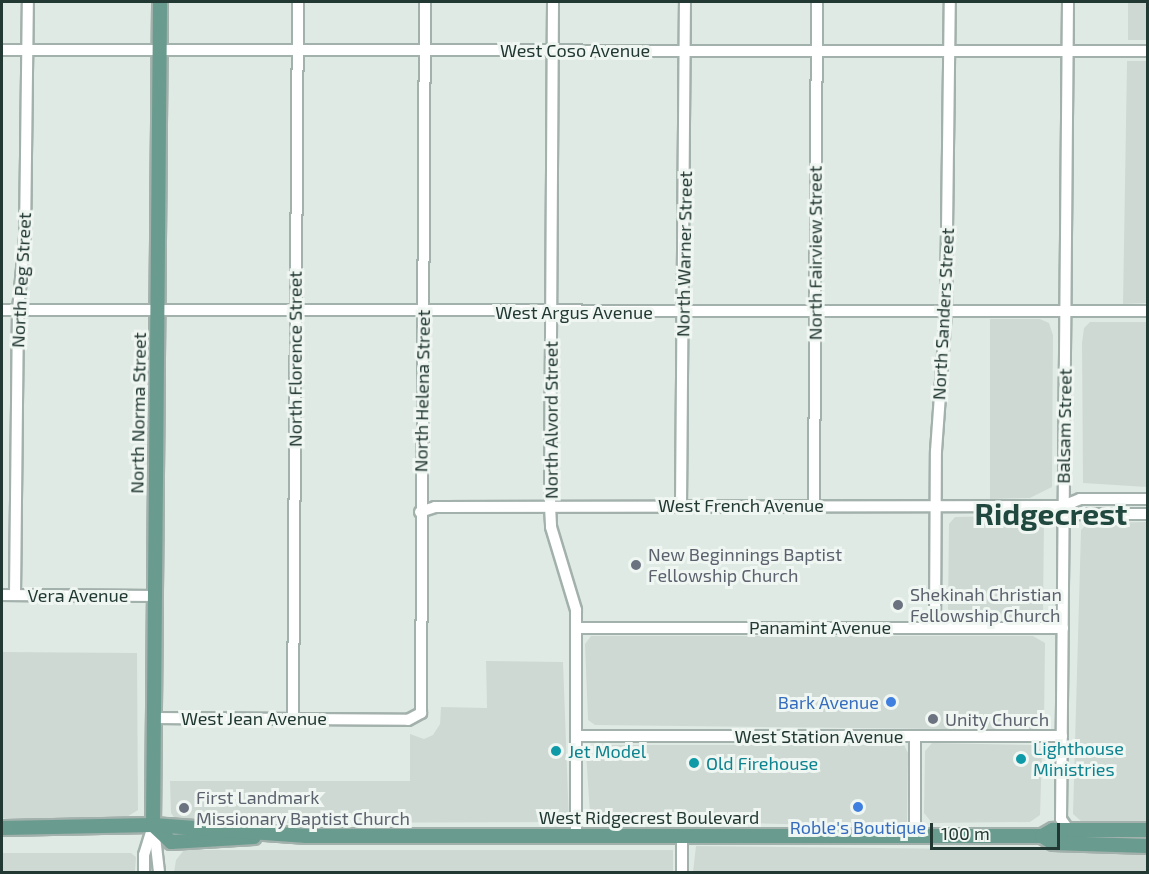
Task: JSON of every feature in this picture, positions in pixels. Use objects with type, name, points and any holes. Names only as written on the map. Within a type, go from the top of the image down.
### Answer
[{"type":"main road","name":"North Norma Street","points":[[153,825],[160,2]]},
{"type":"main road","points":[[2,828],[153,825]]},
{"type":"main road","name":"West Ridgecrest Boulevard","points":[[153,825],[171,842],[251,840],[257,833],[1042,836],[1053,830],[1148,830]]},
{"type":"main road","name":"West Ridgecrest Boulevard","points":[[1042,836],[1053,843],[1148,846]]},
{"type":"street","name":"North Peg Street","points":[[15,595],[18,310],[25,237],[28,2]]},
{"type":"street","name":"North Florence Street","points":[[293,717],[298,2]]},
{"type":"street","name":"North Helena Street","points":[[356,718],[408,720],[421,713],[420,512],[425,2]]},
{"type":"street","name":"North Alvord Street","points":[[553,2],[550,506],[551,527],[572,587],[577,628],[576,835]]},
{"type":"street","name":"North Warner Street","points":[[681,506],[685,2]]},
{"type":"street","name":"North Fairview Street","points":[[814,505],[817,2]]},
{"type":"street","name":"North Sanders Street","points":[[935,627],[939,396],[946,312],[950,2]]},
{"type":"street","name":"Balsam Street","points":[[1068,2],[1061,819],[1080,845]]},
{"type":"street","name":"West Coso Avenue","points":[[2,50],[1148,51]]},
{"type":"street","name":"West Argus Avenue","points":[[2,310],[1148,312]]},
{"type":"street","name":"West French Avenue","points":[[420,512],[435,507],[1063,506],[1080,499],[1148,499]]},
{"type":"street","name":"West French Avenue","points":[[1063,506],[1080,514],[1148,514]]},
{"type":"street","name":"Vera Avenue","points":[[2,595],[154,596]]},
{"type":"street","name":"Panamint Avenue","points":[[577,628],[1063,628]]},
{"type":"street","name":"West Jean Avenue","points":[[153,718],[356,718]]},
{"type":"street","name":"West Station Avenue","points":[[576,736],[1062,736]]},
{"type":"street","points":[[915,736],[915,836]]},
{"type":"street","points":[[144,873],[144,855],[153,825]]},
{"type":"street","points":[[153,825],[159,873]]},
{"type":"street","points":[[682,835],[682,873]]},
{"type":"shaded area","points":[[1128,2],[1147,2],[1147,40],[1128,40]]},
{"type":"shaded area","points":[[1127,61],[1147,61],[1147,303],[1123,304]]},
{"type":"shaded area","points":[[990,319],[1040,319],[1049,323],[1053,335],[1052,487],[1030,498],[990,499]]},
{"type":"shaded area","points":[[1090,322],[1147,322],[1147,487],[1083,483],[1082,343],[1084,328]]},
{"type":"shaded area","points":[[1036,515],[1044,522],[1043,613],[1032,619],[953,617],[948,609],[949,524],[955,517]]},
{"type":"shaded area","points":[[1147,522],[1147,821],[1082,822],[1073,814],[1081,530],[1088,523]]},
{"type":"shaded area","points":[[591,636],[1033,636],[1045,643],[1044,727],[1035,730],[595,725],[588,720],[585,644]]},
{"type":"shaded area","points":[[2,652],[137,653],[138,810],[125,818],[2,818]]},
{"type":"shaded area","points":[[486,661],[563,662],[569,822],[270,823],[176,820],[171,813],[170,781],[410,781],[410,734],[424,739],[433,735],[440,724],[441,707],[487,708]]},
{"type":"shaded area","points":[[932,743],[1035,745],[1042,751],[1040,815],[1030,822],[932,823],[924,813],[925,751]]},
{"type":"shaded area","points":[[594,745],[904,745],[908,753],[907,822],[897,827],[596,819],[590,814],[586,753]]},
{"type":"shaded area","points":[[696,846],[1077,850],[1148,855],[1147,872],[693,872]]},
{"type":"shaded area","points":[[184,850],[673,850],[673,872],[174,872],[176,860]]},
{"type":"shaded area","points":[[2,853],[131,853],[136,857],[135,872],[2,872]]},
{"type":"place","name":"New Beginnings Baptist Fellowship Church","points":[[636,565]]},
{"type":"place","name":"Shekinah Christian Fellowship Church","points":[[898,605]]},
{"type":"place","name":"Bark Avenue","points":[[891,702]]},
{"type":"place","name":"Unity Church","points":[[933,719]]},
{"type":"place","name":"Jet Model","points":[[556,751]]},
{"type":"place","name":"Lighthouse Ministries","points":[[1021,759]]},
{"type":"place","name":"Old Firehouse","points":[[694,763]]},
{"type":"place","name":"Roble's Boutique","points":[[858,807]]},
{"type":"place","name":"First Landmark Missionary Baptist Church","points":[[184,808]]},
{"type":"district","name":"Ridgecrest","points":[[1051,513]]}]
